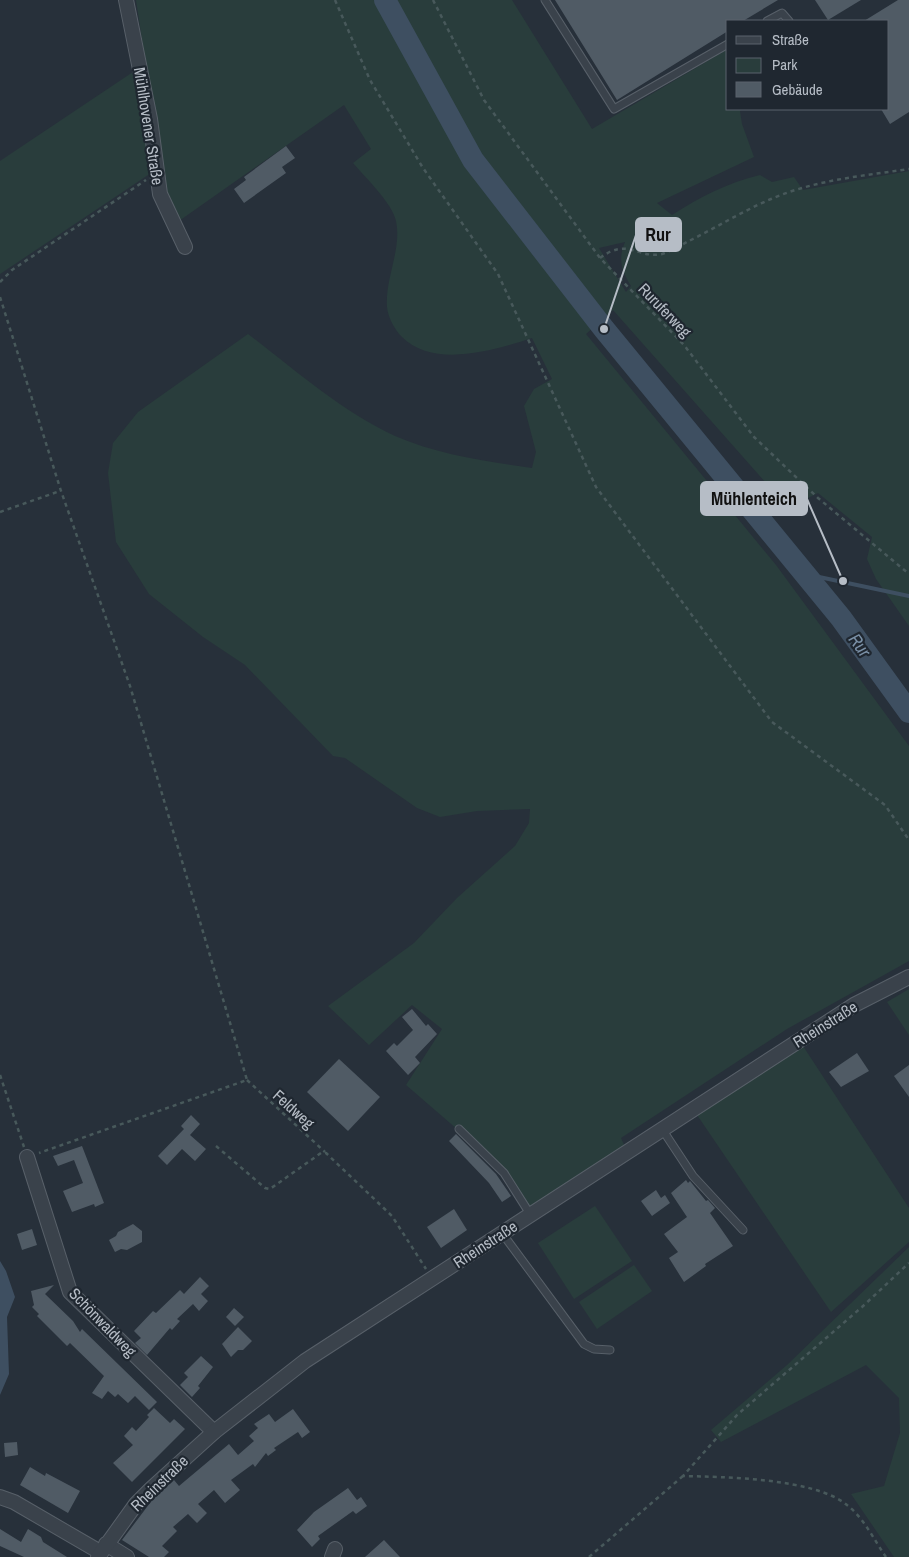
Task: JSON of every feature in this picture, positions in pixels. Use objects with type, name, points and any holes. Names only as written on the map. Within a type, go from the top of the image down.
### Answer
[{"type":"street","name":"Mühlhovener Straße","points":[[126,0],[150,119],[160,194],[185,247]]},
{"type":"street","name":"Rheinstraße","points":[[101,1551],[136,1504],[214,1432],[305,1361],[854,1005],[909,977]]},
{"type":"street","name":"Schönwaldweg","points":[[27,1157],[70,1292],[214,1432]]},
{"type":"street","points":[[0,1497],[14,1502],[101,1551],[127,1557]]},
{"type":"lane","points":[[545,0],[614,109],[726,45]]},
{"type":"lane","points":[[769,20],[782,13],[788,20]]},
{"type":"lane","points":[[459,1129],[504,1173],[530,1214]]},
{"type":"lane","points":[[662,1129],[693,1176],[743,1230]]},
{"type":"lane","points":[[502,1233],[584,1344],[594,1349],[610,1350]]},
{"type":"path","points":[[335,0],[370,80],[423,168],[498,274],[596,487],[772,722],[885,806],[909,840]]},
{"type":"path","name":"Ruruferweg","points":[[433,0],[484,100],[600,258],[684,345],[754,437],[818,498],[909,574]]},
{"type":"path","points":[[600,258],[610,251],[618,249],[662,254],[717,227],[741,212],[791,191],[814,184],[909,169]]},
{"type":"path","points":[[0,282],[12,270],[156,174]]},
{"type":"path","points":[[0,297],[60,491],[130,686],[247,1080],[27,1157],[0,1075]]},
{"type":"path","points":[[0,512],[60,491]]},
{"type":"path","name":"Feldweg","points":[[247,1080],[392,1216],[432,1279]]},
{"type":"path","points":[[216,1146],[265,1188],[270,1189],[321,1153],[326,1153]]},
{"type":"path","points":[[589,1557],[682,1476],[736,1415],[862,1307],[909,1263]]},
{"type":"path","points":[[682,1476],[747,1477],[792,1484],[833,1496],[847,1504],[858,1515],[886,1557]]},
{"type":"green space","points":[[136,0],[512,0],[592,129],[726,50],[726,110],[741,110],[742,124],[754,157],[657,203],[672,215],[714,191],[760,175],[772,182],[794,177],[803,190],[909,171],[909,626],[876,579],[867,559],[872,537],[818,493],[788,508],[613,310],[586,334],[776,565],[909,746],[909,961],[787,1029],[621,1138],[625,1147],[530,1207],[509,1174],[406,1085],[442,1029],[412,1005],[369,1045],[328,1006],[414,943],[457,898],[515,846],[529,823],[530,809],[477,811],[440,817],[417,808],[345,758],[333,756],[245,665],[203,637],[149,594],[116,542],[108,473],[113,443],[138,412],[248,334],[337,402],[356,415],[395,436],[445,453],[532,468],[536,452],[524,406],[534,389],[552,379],[532,338],[483,351],[447,355],[415,347],[397,331],[390,319],[387,307],[388,285],[397,242],[396,221],[390,207],[353,163],[371,149],[344,105],[179,221],[167,205]],"holes":[[[625,242],[621,259],[625,275],[631,286],[626,292],[599,248]]]},
{"type":"green space","points":[[136,70],[147,129],[151,173],[0,274],[0,161]]},
{"type":"green space","points":[[909,989],[909,1035],[887,1002]]},
{"type":"green space","points":[[803,1046],[909,1208],[909,1242],[831,1312],[695,1112]]},
{"type":"green space","points":[[595,1206],[632,1261],[574,1299],[538,1243]]},
{"type":"green space","points":[[909,1247],[909,1557],[894,1557],[851,1494],[884,1486],[900,1433],[899,1398],[866,1365],[721,1442],[711,1430],[787,1365]]},
{"type":"green space","points":[[634,1265],[652,1291],[597,1329],[579,1302]]},
{"type":"water","points":[[0,1261],[6,1271],[15,1297],[7,1317],[9,1374],[0,1395]]},
{"type":"building","points":[[555,0],[778,0],[745,20],[726,20],[726,32],[617,100]]},
{"type":"building","points":[[815,0],[861,0],[828,20]]},
{"type":"building","points":[[898,0],[909,0],[909,112],[890,124],[882,110],[889,110],[889,20],[866,20]]},
{"type":"building","points":[[286,146],[295,158],[282,167],[286,173],[244,203],[234,189],[246,180],[244,177]]},
{"type":"building","points":[[412,1009],[426,1026],[428,1024],[437,1034],[415,1057],[420,1063],[408,1075],[386,1051],[394,1043],[397,1046],[413,1030],[402,1017]]},
{"type":"building","points":[[857,1053],[869,1071],[841,1087],[829,1072]]},
{"type":"building","points":[[339,1059],[380,1097],[348,1131],[307,1092]]},
{"type":"building","points":[[909,1065],[909,1097],[894,1076]]},
{"type":"building","points":[[191,1115],[200,1124],[190,1135],[206,1149],[195,1161],[182,1149],[167,1165],[158,1156],[184,1129],[181,1126]]},
{"type":"building","points":[[456,1134],[496,1174],[511,1196],[502,1202],[489,1183],[449,1141]]},
{"type":"building","points":[[82,1146],[104,1203],[95,1207],[94,1204],[72,1212],[63,1191],[83,1183],[74,1160],[58,1166],[53,1156]]},
{"type":"building","points":[[686,1180],[688,1183],[690,1181],[706,1201],[708,1200],[715,1208],[710,1213],[733,1246],[705,1264],[706,1266],[684,1282],[669,1258],[678,1252],[664,1234],[687,1217],[671,1193]]},
{"type":"building","points":[[656,1190],[661,1198],[665,1195],[670,1203],[652,1216],[641,1201]]},
{"type":"building","points":[[454,1209],[467,1230],[441,1248],[427,1227]]},
{"type":"building","points":[[133,1224],[142,1231],[142,1242],[127,1250],[121,1249],[115,1252],[109,1240],[116,1236],[118,1232]]},
{"type":"building","points":[[32,1229],[37,1245],[22,1250],[17,1234]]},
{"type":"building","points":[[200,1277],[209,1286],[201,1294],[208,1301],[199,1311],[193,1304],[177,1319],[180,1321],[172,1330],[170,1328],[147,1355],[135,1343],[141,1338],[134,1331],[153,1311],[156,1313],[180,1290],[184,1294]]},
{"type":"building","points":[[54,1285],[45,1294],[73,1321],[80,1332],[82,1329],[157,1402],[149,1410],[135,1396],[128,1403],[118,1394],[115,1397],[108,1391],[102,1399],[92,1393],[104,1376],[70,1343],[67,1346],[37,1316],[39,1314],[32,1307],[34,1305],[31,1291]]},
{"type":"building","points":[[234,1308],[244,1317],[235,1326],[226,1317]]},
{"type":"building","points":[[238,1327],[252,1341],[243,1350],[238,1350],[231,1357],[222,1344]]},
{"type":"building","points":[[201,1356],[213,1367],[192,1397],[180,1385],[188,1377],[184,1373]]},
{"type":"building","points":[[154,1408],[170,1423],[174,1419],[185,1429],[132,1482],[113,1463],[133,1445],[124,1436],[132,1427],[136,1431],[149,1417],[147,1415]]},
{"type":"building","points":[[293,1409],[310,1432],[302,1438],[298,1432],[274,1448],[276,1450],[268,1456],[266,1453],[255,1467],[253,1464],[231,1480],[240,1490],[225,1503],[214,1490],[198,1504],[207,1513],[197,1523],[188,1514],[173,1527],[177,1531],[162,1546],[169,1552],[164,1557],[149,1557],[122,1540],[153,1499],[174,1480],[179,1486],[229,1444],[238,1455],[254,1441],[249,1436],[258,1428],[254,1424],[269,1414],[275,1422]]},
{"type":"building","points":[[17,1442],[18,1455],[5,1457],[4,1443]]},
{"type":"building","points":[[30,1467],[45,1476],[46,1473],[80,1491],[68,1513],[20,1485]]},
{"type":"building","points":[[348,1488],[357,1500],[361,1497],[367,1506],[356,1514],[353,1511],[318,1536],[320,1539],[312,1547],[297,1530],[314,1512]]},
{"type":"building","points":[[0,1529],[21,1542],[28,1529],[41,1537],[43,1542],[67,1557],[24,1557],[0,1546]]},
{"type":"building","points":[[384,1540],[400,1557],[365,1557]]},
{"type":"waterway","name":"Rur","points":[[385,0],[473,160],[604,329],[841,618],[909,712]]},
{"type":"waterway","points":[[805,574],[909,596]]},
{"type":"place","name":"Rur","points":[[604,329]]},
{"type":"place","name":"Mühlenteich","points":[[843,581]]}]
